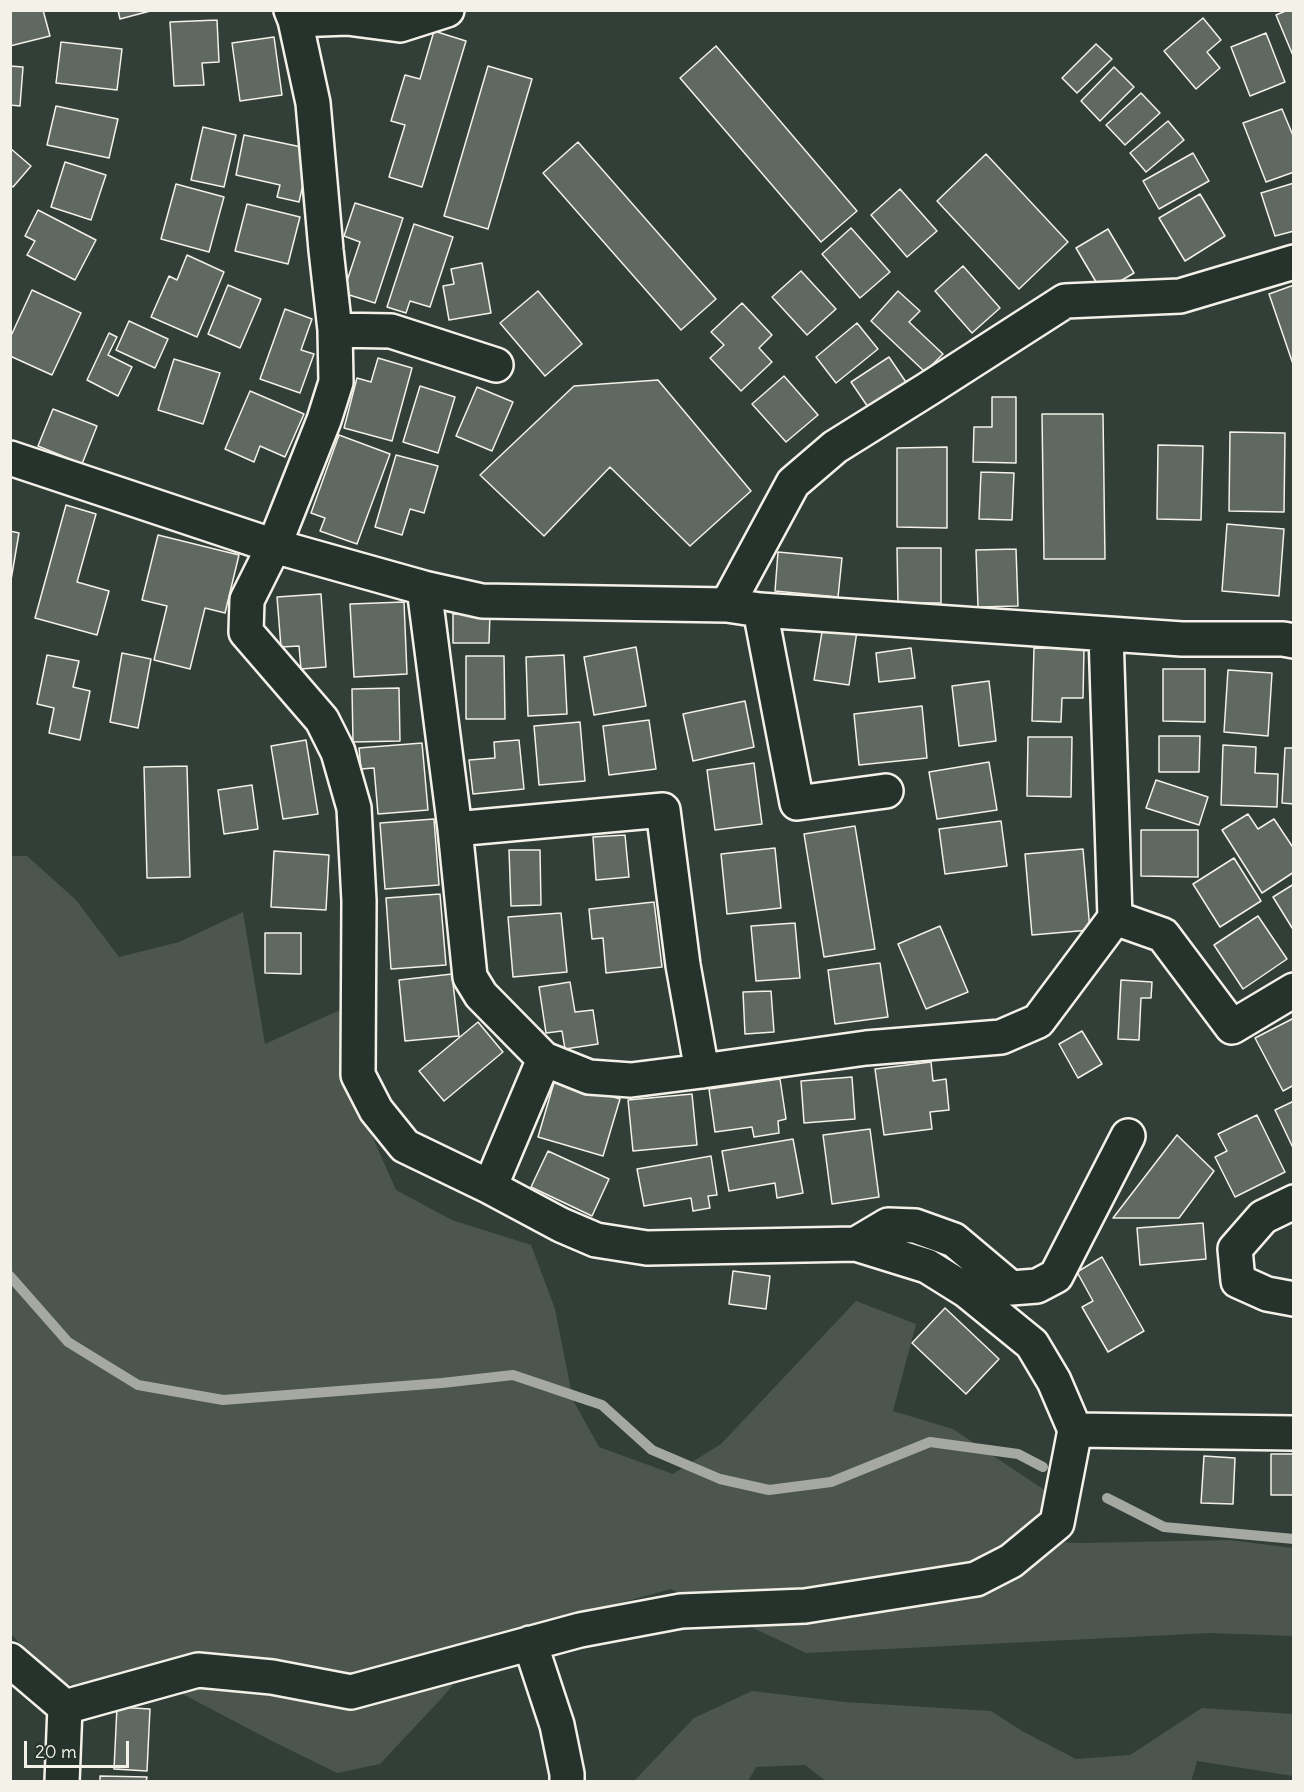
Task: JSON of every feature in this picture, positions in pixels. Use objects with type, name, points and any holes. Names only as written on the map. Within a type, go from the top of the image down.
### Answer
[{"type":"street","points":[[65,1707],[198,1670],[273,1677],[351,1692],[580,1630],[681,1611],[805,1606],[976,1579],[1011,1561],[1057,1523],[1075,1430],[1054,1381],[1032,1344],[966,1291],[927,1266],[856,1244],[647,1248],[596,1240],[561,1225],[490,1187],[405,1146],[376,1110],[358,1075],[359,901],[354,808],[338,752],[322,720],[246,632],[247,600],[274,546],[324,420],[336,382],[335,330],[313,103],[293,15],[347,18],[400,25],[440,11]]},
{"type":"street","points":[[727,605],[793,483],[835,447],[1065,301],[1180,296],[1293,262]]},
{"type":"street","points":[[335,330],[391,331],[496,365]]},
{"type":"street","points":[[10,458],[274,546],[424,588],[482,601],[727,605],[760,610],[1182,639],[1283,639],[1293,641]]},
{"type":"street","points":[[424,588],[455,829],[470,977],[481,995],[544,1059],[589,1077],[631,1080],[866,1047],[1001,1037],[1038,1021],[1115,918],[1106,634]]},
{"type":"street","points":[[760,610],[797,803],[886,791]]},
{"type":"street","points":[[455,829],[663,810],[683,965],[702,1071]]},
{"type":"street","points":[[1115,918],[1163,935],[1232,1027],[1293,990]]},
{"type":"street","points":[[490,1187],[544,1059]]},
{"type":"street","points":[[856,1244],[888,1225],[915,1226],[954,1240],[1011,1288],[1037,1286],[1056,1276],[1128,1136]]},
{"type":"street","points":[[1293,1202],[1263,1217],[1235,1249],[1238,1281],[1267,1294],[1293,1299]]},
{"type":"street","points":[[1075,1430],[1293,1433]]},
{"type":"street","points":[[530,1643],[557,1725],[567,1782]]},
{"type":"street","points":[[10,1660],[65,1707]]},
{"type":"street","points":[[62,1782],[65,1707]]},
{"type":"shaded area","points":[[11,856],[27,856],[76,900],[119,957],[179,942],[243,912],[265,1044],[351,1005],[361,1111],[396,1190],[452,1220],[531,1245],[555,1309],[573,1400],[599,1447],[673,1474],[721,1444],[856,1301],[916,1324],[893,1411],[953,1429],[1046,1491],[1046,1542],[1229,1540],[1293,1548],[1293,1636],[1210,1633],[806,1653],[671,1589],[492,1638],[441,1699],[380,1764],[337,1773],[173,1689],[88,1688],[55,1681],[11,1634]]},
{"type":"shaded area","points":[[752,1691],[845,1702],[991,1711],[1022,1731],[1076,1759],[1130,1755],[1202,1708],[1293,1714],[1293,1776],[1197,1761],[1191,1782],[827,1782],[805,1765],[756,1767],[748,1781],[634,1781],[694,1718]]},
{"type":"building","points":[[10,10],[43,10],[50,36],[10,46]]},
{"type":"building","points":[[118,10],[154,10],[120,19]]},
{"type":"building","points":[[1294,10],[1294,58],[1276,15]]},
{"type":"building","points":[[1203,18],[1221,40],[1207,52],[1220,68],[1196,89],[1164,51]]},
{"type":"building","points":[[217,20],[219,62],[202,63],[204,85],[174,86],[170,22]]},
{"type":"building","points":[[434,31],[466,41],[422,187],[389,177],[405,125],[391,121],[405,75],[420,79]]},
{"type":"building","points":[[1266,33],[1285,82],[1250,96],[1231,47]]},
{"type":"building","points":[[274,37],[282,95],[240,101],[232,43]]},
{"type":"building","points":[[61,42],[122,49],[117,90],[56,83]]},
{"type":"building","points":[[1096,44],[1112,59],[1077,93],[1062,78]]},
{"type":"building","points":[[716,46],[857,211],[821,242],[680,78]]},
{"type":"building","points":[[10,66],[23,67],[20,106],[10,105]]},
{"type":"building","points":[[488,66],[532,79],[488,229],[444,216]]},
{"type":"building","points":[[1114,67],[1134,87],[1100,121],[1081,101]]},
{"type":"building","points":[[1141,93],[1160,113],[1125,145],[1106,125]]},
{"type":"building","points":[[56,106],[118,119],[109,158],[47,145]]},
{"type":"building","points":[[1282,109],[1294,138],[1294,172],[1266,182],[1243,123]]},
{"type":"building","points":[[1168,121],[1184,140],[1146,172],[1130,153]]},
{"type":"building","points":[[203,127],[236,135],[224,187],[191,180]]},
{"type":"building","points":[[244,135],[311,149],[299,202],[277,197],[280,185],[236,175]]},
{"type":"building","points":[[578,142],[716,299],[681,330],[543,173]]},
{"type":"building","points":[[10,148],[31,166],[13,187],[10,185]]},
{"type":"building","points":[[1193,153],[1209,181],[1159,209],[1143,181]]},
{"type":"building","points":[[986,154],[1068,242],[1019,289],[937,201]]},
{"type":"building","points":[[65,162],[106,175],[91,220],[51,207]]},
{"type":"building","points":[[1294,183],[1294,231],[1275,236],[1261,193]]},
{"type":"building","points":[[176,184],[224,197],[209,252],[161,239]]},
{"type":"building","points":[[900,189],[937,231],[907,257],[871,215]]},
{"type":"building","points":[[1200,194],[1225,236],[1185,261],[1159,218]]},
{"type":"building","points":[[355,203],[403,218],[375,303],[343,293],[360,242],[344,236]]},
{"type":"building","points":[[247,204],[300,217],[288,264],[235,251]]},
{"type":"building","points":[[38,210],[96,240],[75,280],[27,255],[35,241],[25,236]]},
{"type":"building","points":[[414,224],[453,237],[430,307],[410,301],[406,313],[387,307]]},
{"type":"building","points":[[851,228],[890,272],[860,298],[822,254]]},
{"type":"building","points":[[1108,229],[1134,273],[1102,292],[1076,248]]},
{"type":"building","points":[[187,255],[224,272],[197,337],[151,317],[169,276],[177,280]]},
{"type":"building","points":[[482,263],[491,313],[449,320],[443,286],[454,284],[451,269]]},
{"type":"building","points":[[963,266],[1000,308],[972,333],[935,291]]},
{"type":"building","points":[[801,271],[836,309],[807,335],[772,297]]},
{"type":"building","points":[[228,285],[261,299],[240,348],[208,334]]},
{"type":"building","points":[[1294,285],[1294,367],[1269,294]]},
{"type":"building","points":[[32,290],[81,313],[52,375],[10,356],[10,338]]},
{"type":"building","points":[[538,291],[582,344],[545,376],[500,323]]},
{"type":"building","points":[[898,291],[920,311],[909,322],[943,354],[925,372],[871,321]]},
{"type":"building","points":[[742,303],[772,335],[759,348],[772,362],[741,391],[710,358],[724,345],[711,332]]},
{"type":"building","points":[[285,309],[312,319],[301,350],[314,354],[300,393],[260,379]]},
{"type":"building","points":[[129,321],[168,339],[155,368],[116,350]]},
{"type":"building","points":[[857,323],[878,349],[836,383],[816,357]]},
{"type":"building","points":[[109,333],[117,337],[108,355],[132,367],[118,396],[87,380]]},
{"type":"building","points":[[889,357],[910,388],[872,413],[851,382]]},
{"type":"building","points":[[378,358],[412,368],[392,441],[344,428],[357,378],[371,382]]},
{"type":"building","points":[[174,359],[220,373],[203,424],[158,410]]},
{"type":"building","points":[[784,376],[818,415],[786,442],[752,404]]},
{"type":"building","points":[[658,380],[751,491],[690,546],[610,467],[544,536],[480,475],[574,386]]},
{"type":"building","points":[[420,386],[455,397],[438,453],[403,442]]},
{"type":"building","points":[[477,387],[513,402],[492,451],[456,436]]},
{"type":"building","points":[[250,391],[304,414],[285,457],[260,446],[254,462],[225,449]]},
{"type":"building","points":[[992,397],[1016,397],[1016,463],[973,462],[974,427],[992,427]]},
{"type":"building","points":[[53,409],[97,426],[82,464],[38,446]]},
{"type":"building","points":[[1042,414],[1103,414],[1105,559],[1044,559]]},
{"type":"building","points":[[1230,432],[1285,433],[1284,512],[1229,511]]},
{"type":"building","points":[[339,435],[390,454],[357,544],[320,531],[325,518],[311,513]]},
{"type":"building","points":[[1158,445],[1203,446],[1201,520],[1157,519]]},
{"type":"building","points":[[947,447],[947,528],[897,527],[897,448]]},
{"type":"building","points":[[396,455],[438,466],[424,513],[410,509],[402,535],[375,527]]},
{"type":"building","points":[[981,472],[1014,473],[1012,520],[979,519]]},
{"type":"building","points":[[66,505],[96,514],[77,582],[109,591],[97,635],[35,618]]},
{"type":"building","points":[[1227,524],[1284,529],[1279,596],[1222,591]]},
{"type":"building","points":[[10,531],[19,533],[11,580],[10,580]]},
{"type":"building","points":[[158,535],[239,555],[225,613],[205,608],[190,669],[154,660],[167,606],[142,600]]},
{"type":"building","points":[[897,548],[941,548],[941,603],[898,603]]},
{"type":"building","points":[[1016,549],[1018,606],[978,607],[976,550]]},
{"type":"building","points":[[778,552],[842,558],[838,597],[775,591]]},
{"type":"building","points":[[321,594],[326,667],[301,669],[299,646],[281,647],[277,597]]},
{"type":"building","points":[[404,602],[407,674],[354,677],[350,604]]},
{"type":"building","points":[[453,614],[490,614],[489,643],[453,643]]},
{"type":"building","points":[[823,626],[857,631],[849,685],[814,680]]},
{"type":"building","points":[[636,647],[646,706],[594,715],[584,657]]},
{"type":"building","points":[[911,648],[915,678],[879,682],[876,653]]},
{"type":"building","points":[[1034,648],[1084,649],[1083,698],[1062,698],[1061,722],[1032,721]]},
{"type":"building","points":[[122,653],[151,659],[138,728],[110,722]]},
{"type":"building","points":[[47,655],[79,661],[73,687],[90,691],[80,740],[49,733],[54,708],[37,704]]},
{"type":"building","points":[[564,655],[567,714],[528,716],[526,657]]},
{"type":"building","points":[[466,656],[504,656],[505,719],[466,719]]},
{"type":"building","points":[[1163,669],[1205,669],[1205,722],[1163,721]]},
{"type":"building","points":[[1228,670],[1272,673],[1268,736],[1224,732]]},
{"type":"building","points":[[989,681],[996,741],[959,746],[952,686]]},
{"type":"building","points":[[399,688],[400,741],[353,742],[352,689]]},
{"type":"building","points":[[745,701],[754,747],[693,761],[683,714]]},
{"type":"building","points":[[922,706],[927,758],[859,765],[854,714]]},
{"type":"building","points":[[649,720],[656,769],[609,775],[603,726]]},
{"type":"building","points":[[580,722],[585,781],[539,785],[534,726]]},
{"type":"building","points":[[1159,736],[1200,736],[1199,772],[1159,772]]},
{"type":"building","points":[[1028,737],[1072,737],[1071,797],[1027,796]]},
{"type":"building","points":[[306,740],[318,814],[283,819],[271,746]]},
{"type":"building","points":[[519,740],[524,789],[473,794],[469,760],[495,758],[494,742]]},
{"type":"building","points":[[422,743],[428,810],[378,814],[374,768],[361,769],[359,748]]},
{"type":"building","points":[[1223,745],[1256,747],[1255,773],[1278,774],[1277,807],[1221,805]]},
{"type":"building","points":[[1285,748],[1294,748],[1294,804],[1282,803]]},
{"type":"building","points":[[989,762],[997,810],[937,819],[929,772]]},
{"type":"building","points":[[754,763],[762,824],[715,830],[707,770]]},
{"type":"building","points":[[187,766],[190,877],[147,878],[144,767]]},
{"type":"building","points":[[1156,780],[1208,797],[1199,825],[1146,808]]},
{"type":"building","points":[[252,785],[258,829],[224,834],[218,790]]},
{"type":"building","points":[[1248,814],[1258,829],[1274,819],[1294,849],[1294,872],[1262,893],[1222,830]]},
{"type":"building","points":[[434,819],[439,885],[385,889],[380,823]]},
{"type":"building","points":[[1001,821],[1007,866],[945,874],[939,829]]},
{"type":"building","points":[[855,826],[875,949],[824,957],[804,834]]},
{"type":"building","points":[[1141,830],[1198,830],[1198,877],[1141,876]]},
{"type":"building","points":[[625,835],[629,877],[596,880],[593,837]]},
{"type":"building","points":[[775,848],[781,908],[727,914],[721,854]]},
{"type":"building","points":[[1083,849],[1090,930],[1032,935],[1025,854]]},
{"type":"building","points":[[509,850],[540,850],[541,905],[511,906]]},
{"type":"building","points":[[274,851],[329,855],[326,910],[271,907]]},
{"type":"building","points":[[1234,858],[1261,901],[1220,927],[1193,884]]},
{"type":"building","points":[[1294,884],[1294,931],[1273,897]]},
{"type":"building","points":[[440,894],[446,965],[391,969],[386,898]]},
{"type":"building","points":[[654,902],[662,967],[606,973],[603,938],[592,939],[589,909]]},
{"type":"building","points":[[561,913],[567,972],[513,977],[508,917]]},
{"type":"building","points":[[1258,916],[1287,959],[1243,989],[1214,945]]},
{"type":"building","points":[[795,923],[800,978],[756,981],[751,926]]},
{"type":"building","points":[[940,926],[968,992],[926,1009],[898,944]]},
{"type":"building","points":[[265,933],[301,933],[301,974],[265,973]]},
{"type":"building","points":[[880,963],[888,1017],[835,1024],[828,970]]},
{"type":"building","points":[[452,974],[459,1036],[405,1041],[399,980]]},
{"type":"building","points":[[1121,980],[1152,982],[1151,998],[1141,998],[1139,1040],[1118,1039]]},
{"type":"building","points":[[570,982],[575,1012],[593,1010],[598,1044],[565,1049],[562,1031],[546,1033],[539,987]]},
{"type":"building","points":[[771,991],[774,1032],[745,1034],[743,992]]},
{"type":"building","points":[[1294,1018],[1294,1085],[1283,1091],[1255,1038]]},
{"type":"building","points":[[478,1022],[503,1052],[444,1101],[419,1071]]},
{"type":"building","points":[[1082,1031],[1102,1064],[1078,1078],[1059,1044]]},
{"type":"building","points":[[931,1062],[933,1081],[946,1079],[949,1110],[930,1112],[932,1129],[884,1135],[875,1069]]},
{"type":"building","points":[[852,1077],[855,1119],[804,1123],[801,1081]]},
{"type":"building","points":[[555,1079],[620,1099],[603,1156],[538,1137]]},
{"type":"building","points":[[780,1079],[786,1119],[778,1121],[779,1133],[754,1137],[752,1127],[715,1132],[709,1089]]},
{"type":"building","points":[[692,1094],[697,1145],[633,1151],[628,1100]]},
{"type":"building","points":[[1294,1101],[1294,1150],[1275,1110]]},
{"type":"building","points":[[1257,1115],[1285,1172],[1235,1197],[1215,1157],[1227,1151],[1218,1134]]},
{"type":"building","points":[[870,1129],[879,1197],[832,1204],[823,1135]]},
{"type":"building","points":[[1177,1135],[1214,1171],[1179,1218],[1113,1218]]},
{"type":"building","points":[[793,1139],[803,1193],[777,1198],[775,1183],[729,1191],[722,1151]]},
{"type":"building","points":[[548,1151],[609,1179],[592,1216],[531,1187]]},
{"type":"building","points":[[711,1156],[717,1195],[708,1196],[710,1208],[693,1211],[691,1198],[644,1206],[637,1169]]},
{"type":"building","points":[[1203,1223],[1206,1259],[1140,1265],[1137,1228]]},
{"type":"building","points":[[1102,1257],[1144,1331],[1108,1352],[1082,1307],[1093,1301],[1077,1272]]},
{"type":"building","points":[[733,1271],[770,1276],[766,1309],[729,1304]]},
{"type":"building","points":[[945,1308],[999,1359],[966,1394],[912,1343]]},
{"type":"building","points":[[1271,1454],[1294,1454],[1294,1495],[1271,1495]]},
{"type":"building","points":[[1204,1456],[1235,1458],[1233,1504],[1201,1503]]},
{"type":"building","points":[[117,1707],[150,1709],[147,1771],[114,1769]]},
{"type":"building","points":[[100,1776],[147,1777],[146,1782],[100,1782]]},
{"type":"waterway","points":[[10,1276],[68,1342],[138,1385],[223,1400],[442,1383],[513,1375],[602,1405],[652,1450],[720,1479],[769,1490],[831,1482],[930,1442],[1018,1454],[1043,1467]]},
{"type":"waterway","points":[[1107,1498],[1164,1527],[1294,1539]]}]
